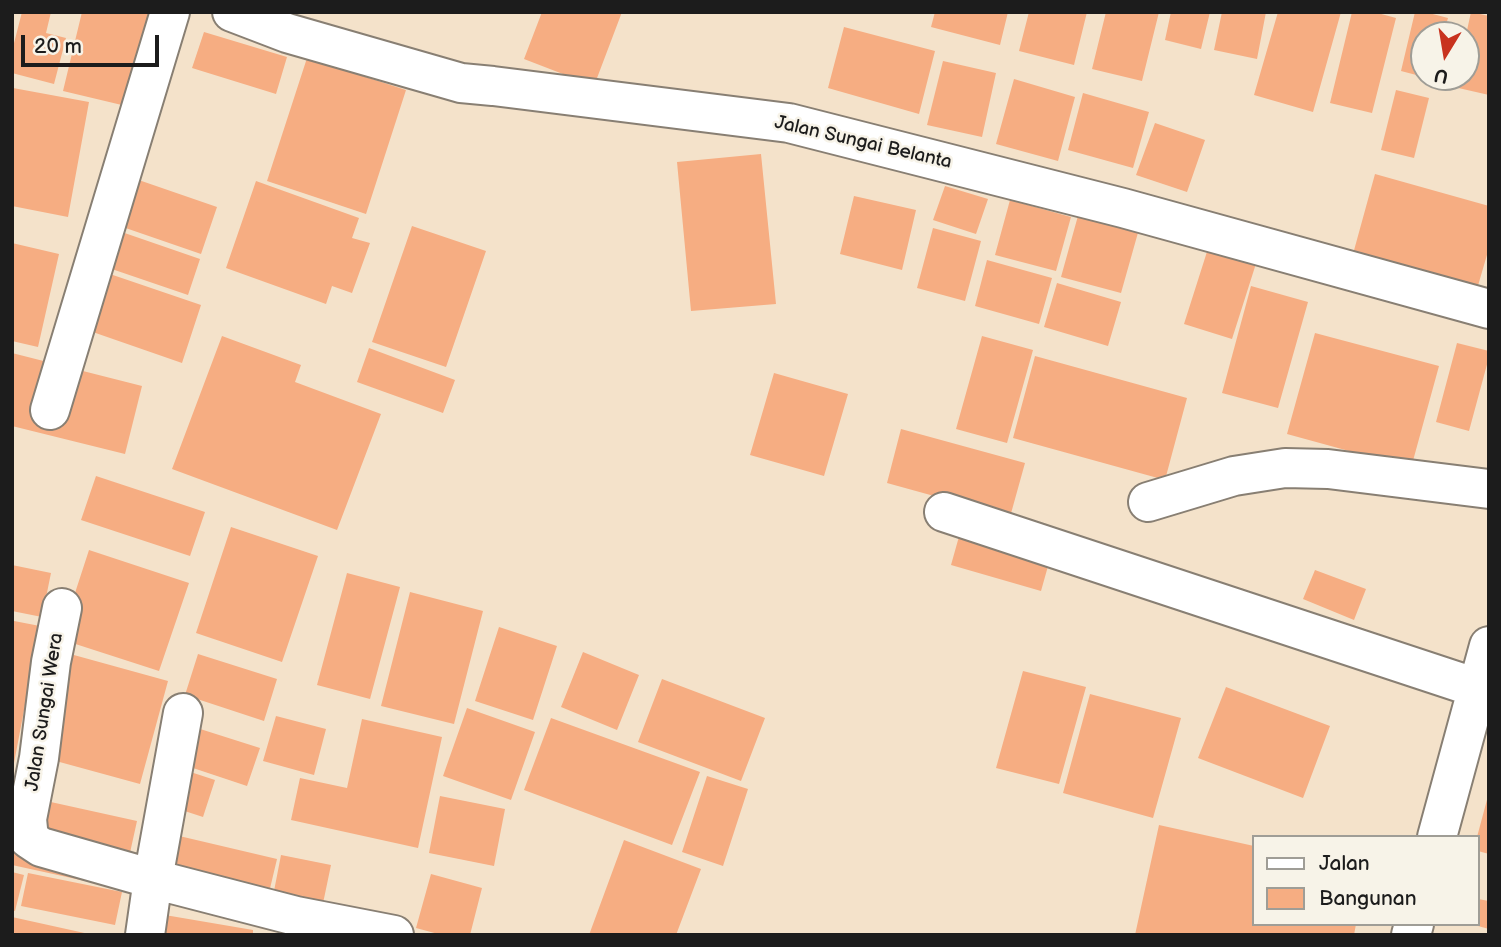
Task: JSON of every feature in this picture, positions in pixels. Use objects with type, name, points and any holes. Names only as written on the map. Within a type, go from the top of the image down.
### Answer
[{"type":"street","points":[[50,410],[170,12]]},
{"type":"street","name":"Jalan Sungai Belanta","points":[[232,12],[286,33],[461,83],[789,123],[1123,208],[1489,309]]},
{"type":"street","points":[[1148,502],[1234,476],[1285,468],[1328,470],[1489,489]]},
{"type":"street","points":[[944,512],[1477,688]]},
{"type":"street","name":"Jalan Sungai Wera","points":[[62,608],[27,819],[29,839],[41,847],[153,879]]},
{"type":"street","points":[[1438,835],[1489,646]]},
{"type":"street","points":[[145,935],[183,713]]},
{"type":"street","points":[[153,879],[296,916],[394,935]]},
{"type":"building","points":[[22,12],[51,12],[46,33],[66,38],[54,84],[12,73],[12,51]]},
{"type":"building","points":[[82,12],[149,12],[126,106],[63,91]]},
{"type":"building","points":[[542,12],[622,12],[594,86],[524,59]]},
{"type":"building","points":[[935,12],[1008,12],[1000,45],[931,27]]},
{"type":"building","points":[[1029,12],[1087,12],[1074,65],[1019,51]]},
{"type":"building","points":[[1106,12],[1159,12],[1142,81],[1092,69]]},
{"type":"building","points":[[1171,12],[1210,12],[1201,49],[1165,40]]},
{"type":"building","points":[[1222,12],[1266,12],[1257,59],[1214,50]]},
{"type":"building","points":[[1278,12],[1341,12],[1313,112],[1254,95]]},
{"type":"building","points":[[1352,12],[1374,12],[1396,18],[1372,113],[1330,103]]},
{"type":"building","points":[[1415,12],[1448,18],[1447,21],[1413,21]]},
{"type":"building","points":[[1471,12],[1489,16],[1489,95],[1472,91],[1480,91],[1480,21],[1469,21]]},
{"type":"building","points":[[844,27],[935,51],[919,114],[828,88]]},
{"type":"building","points":[[204,32],[287,57],[276,94],[192,68]]},
{"type":"building","points":[[1410,33],[1410,73],[1401,71]]},
{"type":"building","points":[[307,58],[406,90],[366,214],[267,181]]},
{"type":"building","points":[[943,61],[996,73],[982,137],[927,125]]},
{"type":"building","points":[[1014,79],[1075,97],[1058,161],[996,144]]},
{"type":"building","points":[[13,88],[89,102],[68,217],[12,206]]},
{"type":"building","points":[[1396,90],[1429,98],[1414,158],[1381,150]]},
{"type":"building","points":[[1083,93],[1149,112],[1133,168],[1068,150]]},
{"type":"building","points":[[1155,123],[1205,140],[1187,192],[1136,175]]},
{"type":"building","points":[[761,154],[776,304],[691,311],[677,162]]},
{"type":"building","points":[[1375,174],[1489,206],[1489,248],[1477,289],[1353,254]]},
{"type":"building","points":[[130,177],[217,207],[201,254],[114,224]]},
{"type":"building","points":[[256,181],[359,218],[352,238],[370,243],[352,293],[332,286],[326,304],[226,268]]},
{"type":"building","points":[[945,186],[988,199],[976,234],[933,220]]},
{"type":"building","points":[[854,196],[916,210],[902,270],[840,254]]},
{"type":"building","points":[[1010,200],[1071,217],[1056,271],[995,255]]},
{"type":"building","points":[[1081,205],[1141,222],[1121,293],[1061,277]]},
{"type":"building","points":[[412,226],[486,251],[446,367],[372,342]]},
{"type":"building","points":[[933,228],[981,241],[965,301],[917,288]]},
{"type":"building","points":[[113,229],[200,259],[188,295],[100,265]]},
{"type":"building","points":[[1212,236],[1260,251],[1232,339],[1184,324]]},
{"type":"building","points":[[12,243],[59,254],[38,347],[12,341]]},
{"type":"building","points":[[987,260],[1052,278],[1039,324],[975,306]]},
{"type":"building","points":[[107,273],[201,305],[182,363],[87,330]]},
{"type":"building","points":[[1057,283],[1121,302],[1108,346],[1044,327]]},
{"type":"building","points":[[1251,286],[1308,302],[1278,408],[1222,393]]},
{"type":"building","points":[[1315,333],[1439,366],[1411,468],[1287,434]]},
{"type":"building","points":[[222,336],[301,365],[295,382],[381,414],[337,530],[172,469]]},
{"type":"building","points":[[982,336],[1033,350],[1007,443],[956,429]]},
{"type":"building","points":[[1457,343],[1489,351],[1469,431],[1436,422]]},
{"type":"building","points":[[369,348],[455,380],[443,413],[357,382]]},
{"type":"building","points":[[12,353],[142,386],[125,454],[12,426]]},
{"type":"building","points":[[1035,356],[1187,398],[1165,480],[1013,438]]},
{"type":"building","points":[[774,373],[848,394],[824,476],[750,455]]},
{"type":"building","points":[[901,429],[1025,463],[1010,517],[887,483]]},
{"type":"building","points":[[96,476],[205,512],[190,556],[81,520]]},
{"type":"building","points":[[231,527],[318,556],[282,662],[196,633]]},
{"type":"building","points":[[960,533],[1050,559],[1041,591],[951,565]]},
{"type":"building","points":[[89,550],[189,583],[159,671],[60,639]]},
{"type":"building","points":[[12,565],[51,573],[42,617],[12,611]]},
{"type":"building","points":[[1315,570],[1366,589],[1354,620],[1303,599]]},
{"type":"building","points":[[347,573],[400,587],[370,699],[317,685]]},
{"type":"building","points":[[410,592],[483,611],[454,724],[381,706]]},
{"type":"building","points":[[14,621],[40,626],[12,763],[12,628]]},
{"type":"building","points":[[499,627],[557,646],[533,720],[475,701]]},
{"type":"building","points":[[63,652],[168,681],[140,784],[34,755]]},
{"type":"building","points":[[583,652],[639,675],[617,730],[561,707]]},
{"type":"building","points":[[198,654],[277,679],[264,721],[185,695]]},
{"type":"building","points":[[1023,671],[1086,687],[1059,784],[996,768]]},
{"type":"building","points":[[662,679],[765,718],[741,781],[638,742]]},
{"type":"building","points":[[1226,687],[1330,726],[1303,798],[1198,758]]},
{"type":"building","points":[[1090,694],[1181,718],[1153,818],[1063,793]]},
{"type":"building","points":[[467,708],[535,732],[511,800],[443,776]]},
{"type":"building","points":[[276,716],[326,729],[314,775],[263,761]]},
{"type":"building","points":[[551,718],[700,772],[672,845],[524,790]]},
{"type":"building","points":[[362,719],[442,737],[418,848],[291,820],[300,778],[347,788]]},
{"type":"building","points":[[175,721],[260,748],[247,786],[163,758]]},
{"type":"building","points":[[166,764],[215,780],[203,817],[154,801]]},
{"type":"building","points":[[707,776],[748,789],[723,866],[682,852]]},
{"type":"building","points":[[19,795],[137,821],[122,889],[12,865],[12,827]]},
{"type":"building","points":[[440,796],[505,809],[494,866],[429,853]]},
{"type":"building","points":[[1489,796],[1489,854],[1480,852],[1480,835],[1478,835]]},
{"type":"building","points":[[1159,825],[1252,846],[1252,926],[1356,926],[1354,935],[1135,935]]},
{"type":"building","points":[[175,835],[277,859],[263,918],[161,893]]},
{"type":"building","points":[[624,840],[701,869],[676,935],[589,935]]},
{"type":"building","points":[[281,855],[331,865],[317,932],[268,922]]},
{"type":"building","points":[[12,872],[24,875],[15,911],[12,910]]},
{"type":"building","points":[[28,873],[122,892],[115,925],[21,906]]},
{"type":"building","points":[[431,874],[482,888],[470,935],[442,935],[416,928]]},
{"type":"building","points":[[1480,899],[1489,901],[1489,929],[1478,926]]},
{"type":"building","points":[[159,914],[253,930],[253,935],[156,935]]},
{"type":"building","points":[[12,917],[89,934],[89,935],[12,935]]}]
